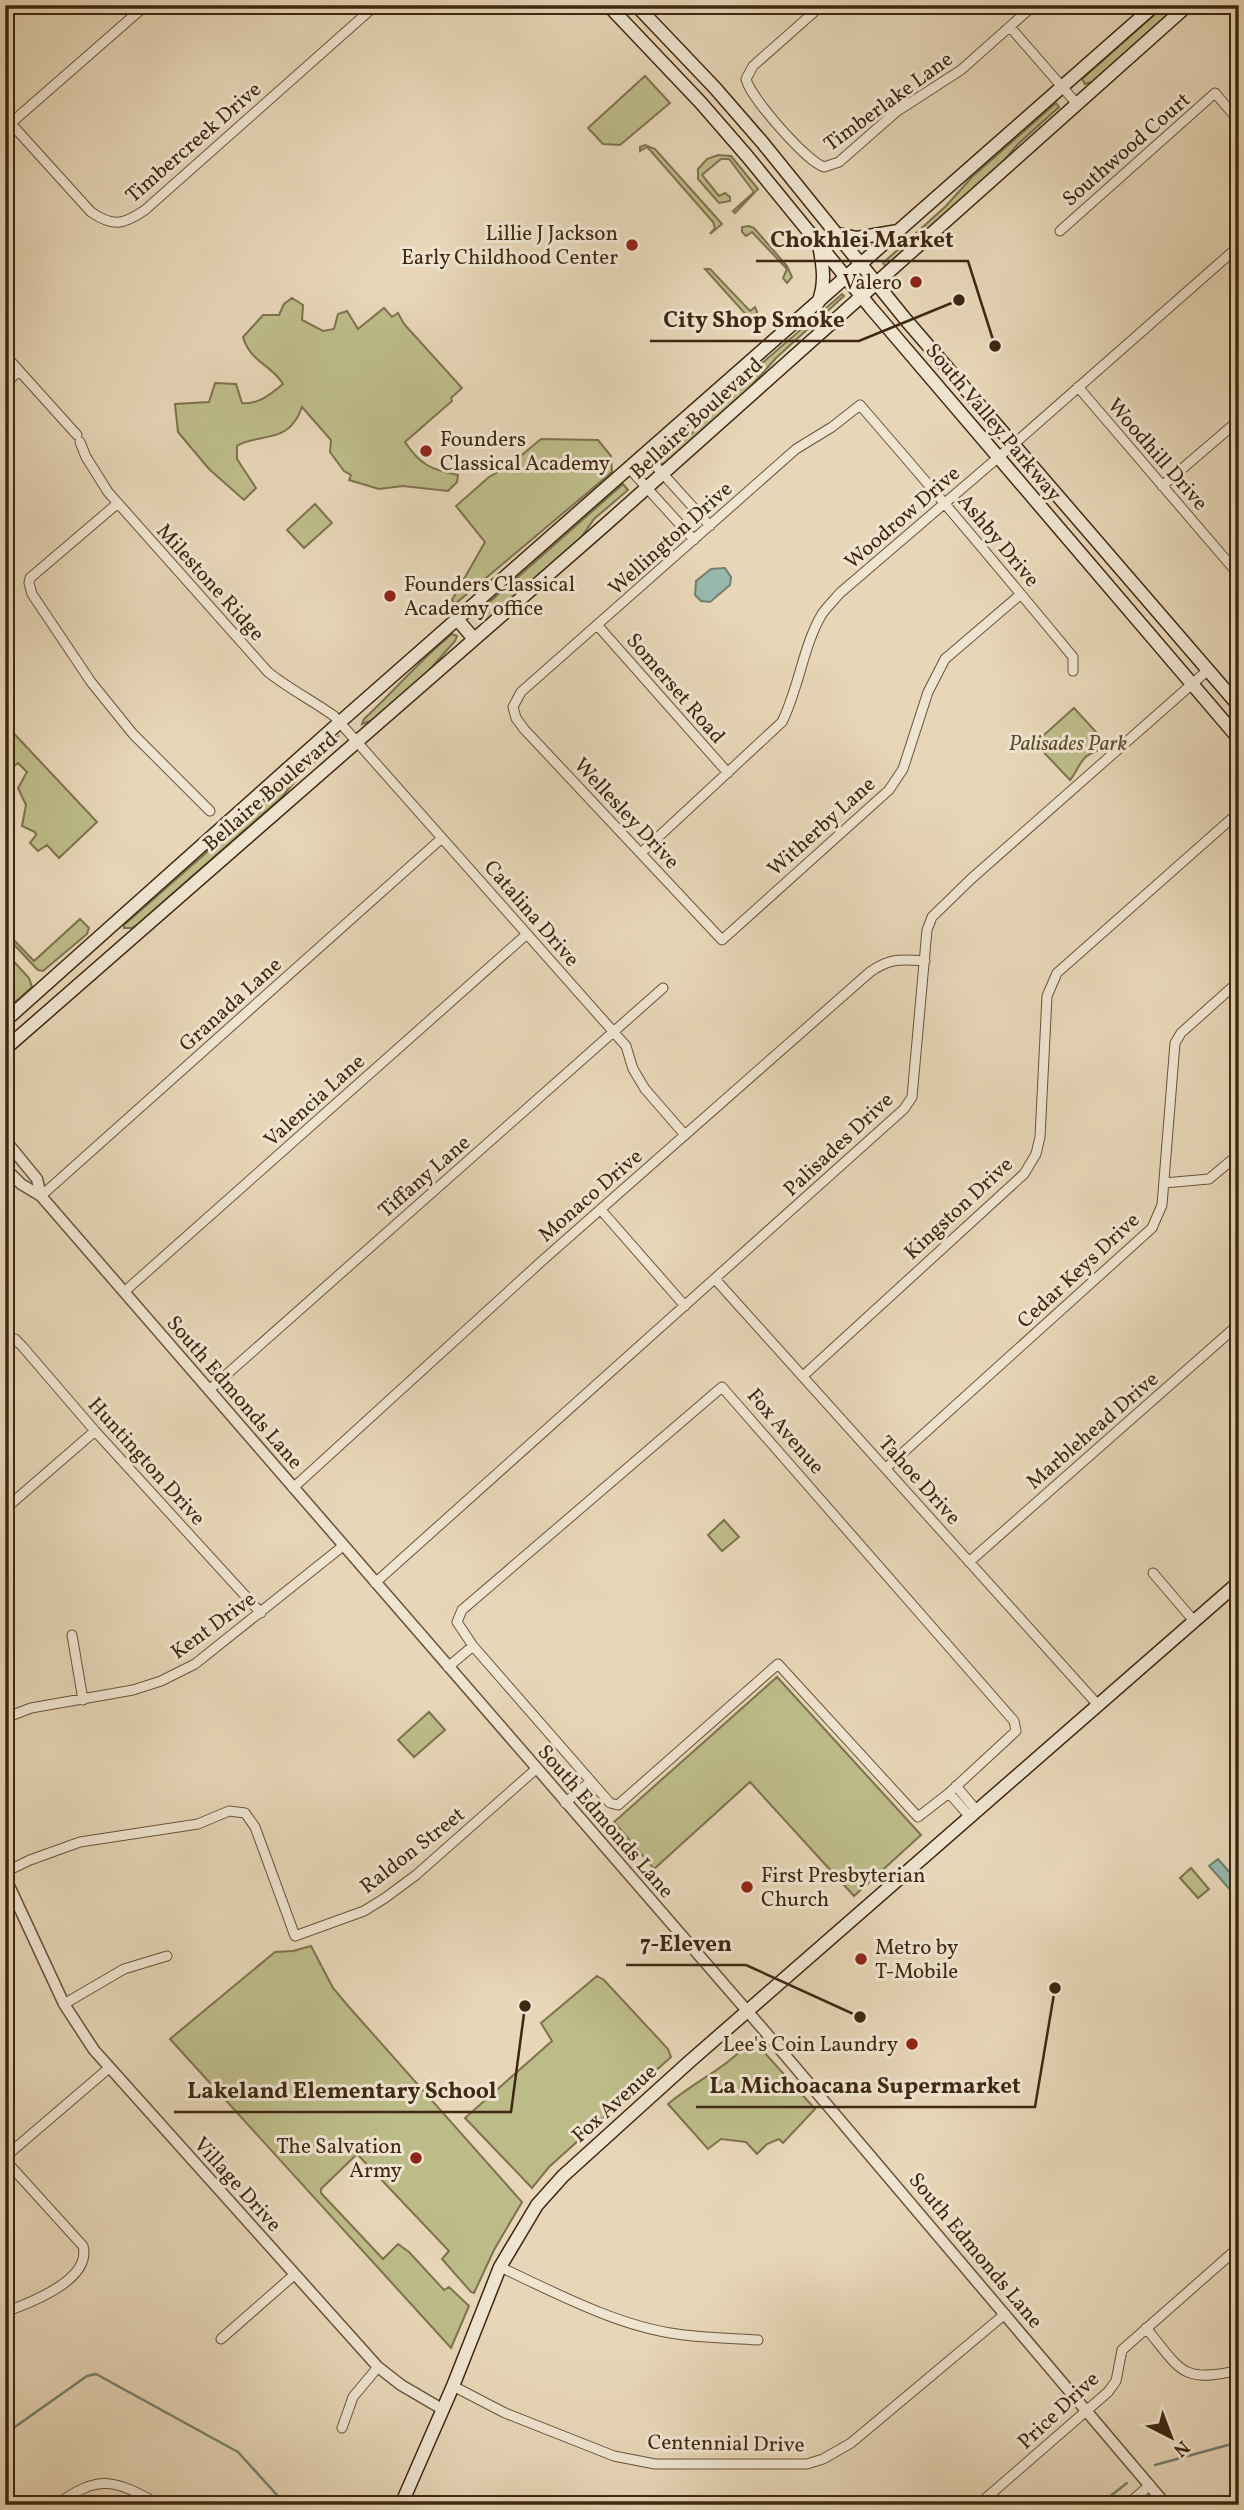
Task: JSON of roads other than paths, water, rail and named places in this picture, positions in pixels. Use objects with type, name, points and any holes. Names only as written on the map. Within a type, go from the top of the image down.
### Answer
[{"type":"main road","name":"South Valley Parkway","points":[[608,5],[701,103],[1239,739]]},
{"type":"main road","name":"South Valley Parkway","points":[[636,5],[715,88],[877,283],[1239,706]]},
{"type":"main road","name":"Bellaire Boulevard","points":[[5,1021],[340,722],[1156,5]]},
{"type":"main road","name":"Bellaire Boulevard","points":[[5,1049],[663,474],[1188,5]]},
{"type":"main road","points":[[838,234],[862,237],[901,230]]},
{"type":"main road","points":[[817,305],[822,292],[824,272],[819,242]]},
{"type":"main road","points":[[457,619],[474,639]]},
{"type":"main road","points":[[107,930],[122,946]]},
{"type":"main road","name":"Fox Avenue","points":[[402,2505],[500,2267],[537,2205],[563,2176],[1239,1582]]},
{"type":"street","points":[[8,120],[146,5]]},
{"type":"street","name":"Timbercreek Drive","points":[[8,120],[91,212],[105,221],[127,222],[145,211],[376,5]]},
{"type":"street","name":"Timberlake Lane","points":[[822,5],[754,66],[746,79],[752,94],[810,160],[824,167],[839,162],[896,112],[961,70],[1034,5]]},
{"type":"street","points":[[1010,27],[1077,104]]},
{"type":"street","name":"Southwood Court","points":[[1060,231],[1215,93],[1239,121]]},
{"type":"street","name":"Woodrow Drive","points":[[640,853],[782,722],[792,704],[822,614],[840,593],[1239,246]]},
{"type":"street","name":"Milestone Ridge","points":[[5,355],[78,438],[91,466],[118,503],[268,672],[340,722]]},
{"type":"street","points":[[5,384],[19,371]]},
{"type":"street","name":"Woodhill Drive","points":[[1078,387],[1239,575]]},
{"type":"street","name":"Ashby Drive","points":[[860,405],[945,502],[1073,657],[1073,671]]},
{"type":"street","name":"Wellington Drive","points":[[513,707],[521,692],[796,449],[832,427],[860,405]]},
{"type":"street","points":[[1162,486],[1239,420]]},
{"type":"street","points":[[645,454],[710,526]]},
{"type":"street","points":[[629,468],[694,540]]},
{"type":"street","points":[[118,503],[30,578],[32,594],[91,682],[133,734],[210,811]]},
{"type":"street","name":"Witherby Lane","points":[[722,940],[889,790],[903,769],[928,692],[945,659],[1021,594]]},
{"type":"street","name":"Somerset Road","points":[[598,626],[728,773]]},
{"type":"street","name":"Palisades Drive","points":[[375,1583],[884,1129],[912,1097],[927,930],[932,917],[1208,670]]},
{"type":"street","name":"Wellesley Drive","points":[[513,707],[516,718],[524,729],[722,940]]},
{"type":"street","name":"Catalina Drive","points":[[340,722],[626,1046],[633,1069],[645,1089],[685,1135]]},
{"type":"street","name":"Kingston Drive","points":[[803,1376],[1024,1174],[1036,1154],[1040,1137],[1047,996],[1057,973],[1239,812]]},
{"type":"street","name":"Granada Lane","points":[[41,1196],[442,838]]},
{"type":"street","name":"Valencia Lane","points":[[124,1292],[527,934]]},
{"type":"street","name":"Monaco Drive","points":[[293,1488],[685,1135],[884,962],[902,959],[925,961]]},
{"type":"street","name":"Cedar Keys Drive","points":[[886,1468],[1152,1228],[1162,1206],[1175,1043],[1181,1033],[1239,981]]},
{"type":"street","name":"Tiffany Lane","points":[[209,1390],[663,988]]},
{"type":"street","name":"South Edmonds Lane","points":[[5,1140],[37,1179],[41,1196]]},
{"type":"street","points":[[1164,1183],[1209,1179],[1239,1154]]},
{"type":"street","name":"South Edmonds Lane","points":[[5,1168],[21,1184],[41,1196],[747,2012],[1166,2505]]},
{"type":"street","points":[[601,1210],[685,1306]]},
{"type":"street","name":"Tahoe Drive","points":[[715,1279],[1098,1705]]},
{"type":"street","name":"Marblehead Drive","points":[[969,1562],[1239,1324]]},
{"type":"street","name":"Huntington Drive","points":[[5,1340],[15,1339],[22,1346],[95,1431],[261,1613]]},
{"type":"street","name":"Fox Avenue","points":[[722,1387],[1014,1721],[1016,1731],[918,1817],[778,1664],[618,1805],[610,1803],[590,1782],[473,1646],[457,1622],[462,1610],[722,1387]]},
{"type":"street","points":[[5,1509],[95,1431]]},
{"type":"street","name":"Kent Drive","points":[[5,1718],[31,1708],[133,1690],[161,1681],[195,1664],[343,1546]]},
{"type":"street","points":[[1153,1573],[1194,1621]]},
{"type":"street","points":[[72,1635],[83,1700]]},
{"type":"street","points":[[448,1667],[473,1646]]},
{"type":"street","name":"Raldon Street","points":[[5,1875],[30,1860],[80,1842],[198,1824],[229,1811],[245,1813],[255,1827],[295,1936],[364,1911],[385,1898],[416,1875],[536,1769]]},
{"type":"street","points":[[565,1803],[590,1782]]},
{"type":"street","points":[[952,1789],[973,1814]]},
{"type":"street","name":"Village Drive","points":[[5,1875],[64,2004],[84,2038],[378,2367],[392,2379],[442,2409]]},
{"type":"street","points":[[64,2004],[124,1969],[167,1956]]},
{"type":"street","points":[[5,2312],[56,2290],[80,2270],[86,2255],[83,2246],[5,2158],[109,2068]]},
{"type":"street","name":"Price Drive","points":[[978,2505],[1108,2392],[1115,2381],[1122,2350],[1239,2247]]},
{"type":"street","points":[[500,2267],[592,2309],[624,2320],[675,2334],[758,2340]]},
{"type":"street","points":[[221,2339],[294,2275]]},
{"type":"street","name":"Centennial Drive","points":[[453,2386],[505,2413],[614,2456],[655,2464],[807,2465],[851,2443],[1005,2314]]},
{"type":"street","points":[[1146,2328],[1179,2367],[1190,2375],[1217,2375],[1239,2370]]},
{"type":"street","points":[[341,2428],[353,2397],[378,2367]]},
{"type":"street","points":[[56,2505],[86,2486],[107,2482],[160,2505]]},
{"type":"street","points":[[1127,2505],[1150,2485]]},
{"type":"water","points":[[725,568],[731,577],[730,585],[710,602],[701,601],[695,595],[696,581],[711,569]]},
{"type":"water","points":[[1218,1859],[1239,1883],[1239,1887],[1232,1892],[1209,1866]]},
{"type":"waterway","points":[[5,2434],[87,2376],[96,2374],[238,2452],[286,2505]]},
{"type":"waterway","points":[[1155,2465],[1239,2442]]},
{"type":"waterway","points":[[1099,2505],[1127,2483]]},
{"type":"place","name":"Lillie J Jackson Early Childhood Center","points":[[632,245]]},
{"type":"place","name":"Valero","points":[[916,282]]},
{"type":"place","name":"City Shop Smoke","points":[[959,300]]},
{"type":"place","name":"Chokhlei Market","points":[[995,346]]},
{"type":"place","name":"Founders Classical Academy","points":[[426,451]]},
{"type":"place","name":"Founders Classical Academy office","points":[[390,596]]},
{"type":"place","name":"First Presbyterian Church","points":[[747,1887]]},
{"type":"place","name":"Metro by T-Mobile","points":[[861,1959]]},
{"type":"place","name":"La Michoacana Supermarket","points":[[1055,1988]]},
{"type":"place","name":"Lakeland Elementary School","points":[[525,2006]]},
{"type":"place","name":"7-Eleven","points":[[860,2017]]},
{"type":"place","name":"Lee's Coin Laundry","points":[[912,2044]]},
{"type":"place","name":"The Salvation Army","points":[[416,2158]]},
{"type":"park label","name":"Palisades Park","points":[[1068,743]]}]
